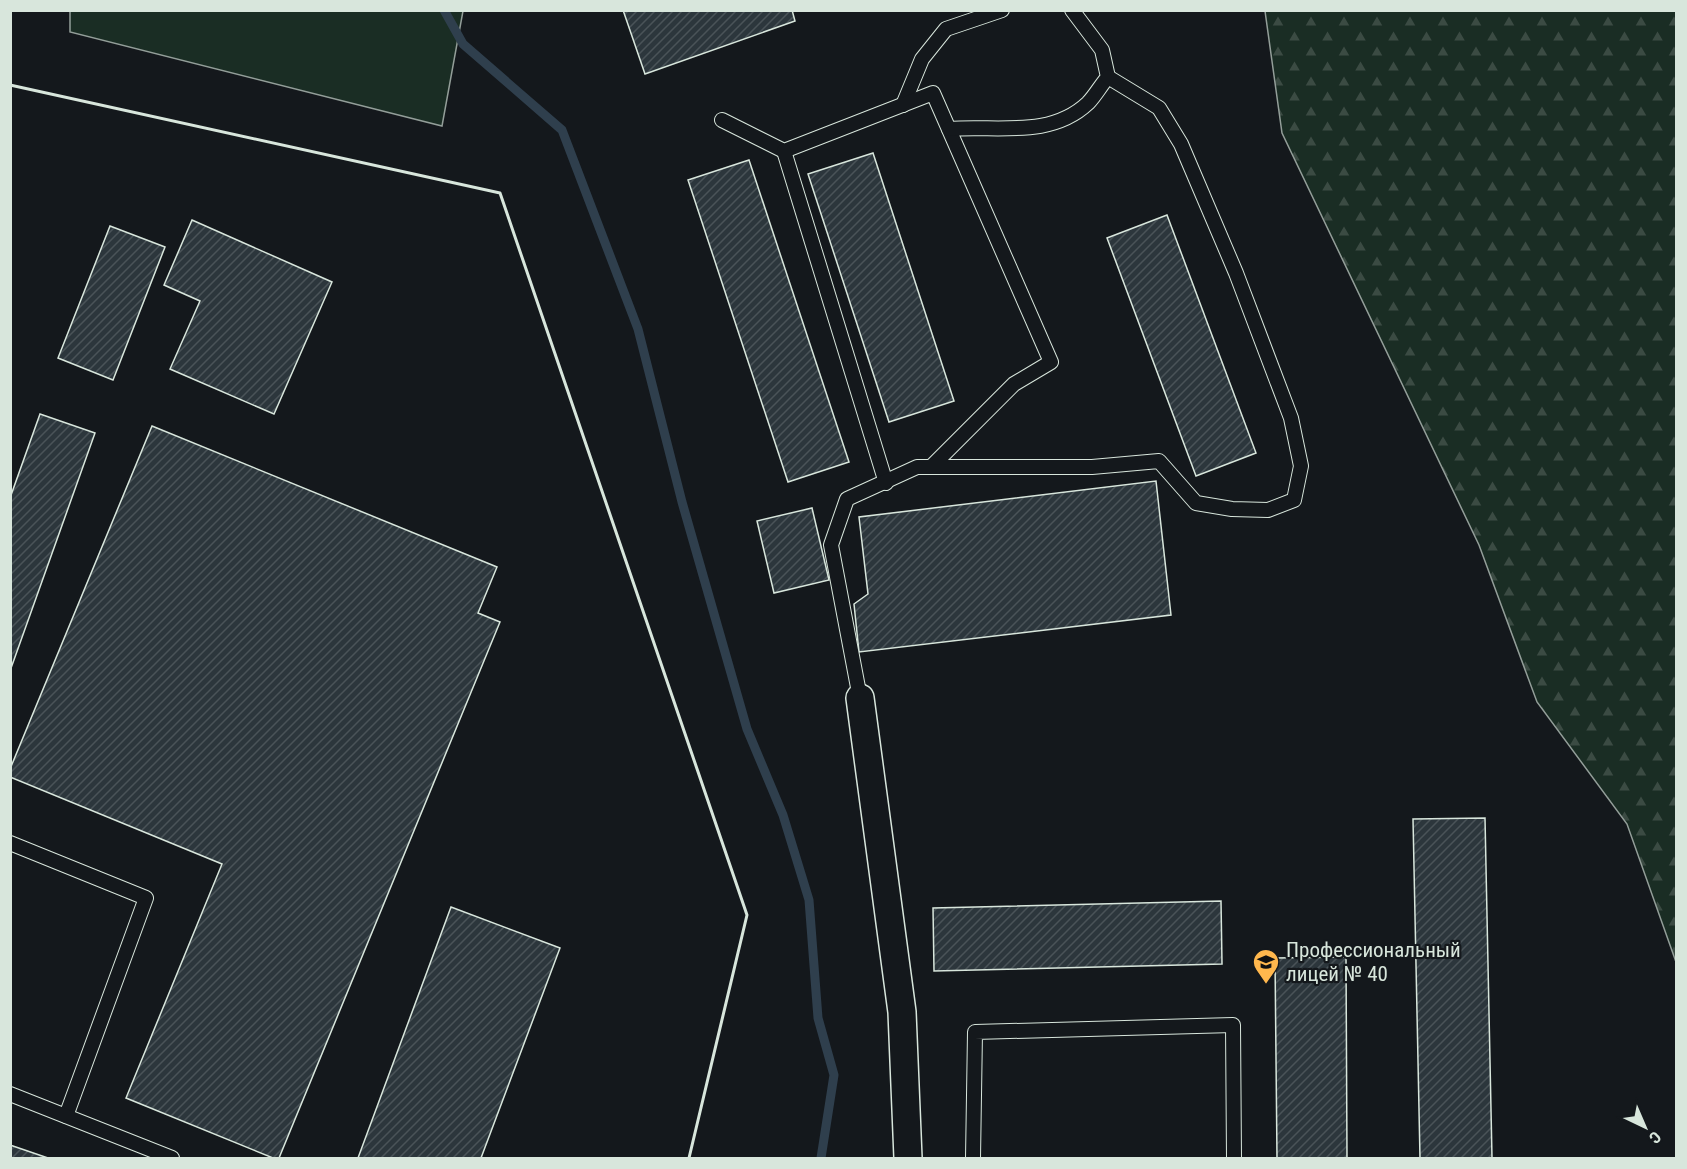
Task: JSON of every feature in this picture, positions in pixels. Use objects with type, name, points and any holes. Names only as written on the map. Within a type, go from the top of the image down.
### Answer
[{"type":"street","points":[[860,698],[902,1012],[908,1158]]},
{"type":"lane","points":[[903,105],[922,59],[946,29],[1002,10]]},
{"type":"lane","points":[[860,698],[831,545],[847,499],[917,467],[1092,468],[1159,461],[1196,503],[1232,509],[1268,510],[1294,500],[1301,466],[1291,418],[1236,273],[1181,144],[1159,108],[1108,77],[1102,50],[1072,10]]},
{"type":"lane","points":[[949,129],[978,127],[1014,129],[1053,125],[1087,104],[1108,77]]},
{"type":"lane","points":[[784,151],[933,93],[1051,362],[1014,384],[931,467]]},
{"type":"lane","points":[[722,120],[784,151],[886,483]]},
{"type":"lane","points":[[10,843],[146,898],[66,1116]]},
{"type":"lane","points":[[973,1158],[975,1032],[1233,1025],[1234,1158]]},
{"type":"lane","points":[[10,1094],[172,1158]]},
{"type":"green space","points":[[70,10],[463,11],[442,126],[70,32]]},
{"type":"green space","points":[[1265,11],[1676,11],[1676,962],[1627,824],[1537,702],[1479,545],[1282,133]]},
{"type":"building","points":[[623,10],[792,10],[795,21],[645,74]]},
{"type":"building","points":[[873,153],[954,401],[889,422],[808,174]]},
{"type":"building","points":[[749,160],[849,462],[788,482],[688,180]]},
{"type":"building","points":[[1167,215],[1256,453],[1196,476],[1107,238]]},
{"type":"building","points":[[192,220],[332,282],[274,414],[170,369],[200,301],[164,285]]},
{"type":"building","points":[[110,226],[165,247],[113,380],[58,358]]},
{"type":"building","points":[[40,414],[95,433],[10,671],[10,498]]},
{"type":"building","points":[[152,426],[497,567],[478,613],[500,622],[279,1158],[273,1158],[126,1098],[222,864],[10,777],[10,769]]},
{"type":"building","points":[[1156,481],[1171,615],[859,652],[854,604],[868,594],[859,517]]},
{"type":"building","points":[[812,508],[829,580],[774,593],[757,521]]},
{"type":"building","points":[[1485,818],[1492,1158],[1420,1158],[1413,819]]},
{"type":"building","points":[[1221,901],[1222,964],[934,971],[933,908]]},
{"type":"building","points":[[451,907],[560,948],[481,1158],[358,1158]]},
{"type":"building","points":[[1346,957],[1347,1158],[1277,1158],[1275,958]]},
{"type":"building","points":[[10,1145],[48,1158],[10,1158]]},
{"type":"waterway","points":[[444,10],[463,44],[562,130],[638,329],[682,502],[747,729],[783,815],[809,900],[818,1018],[834,1075],[821,1158]]},
{"type":"wall","points":[[10,85],[500,193],[747,915],[689,1158]]},
{"type":"place","name":"Профессиональный лицей № 40","points":[[1266,985]]}]
